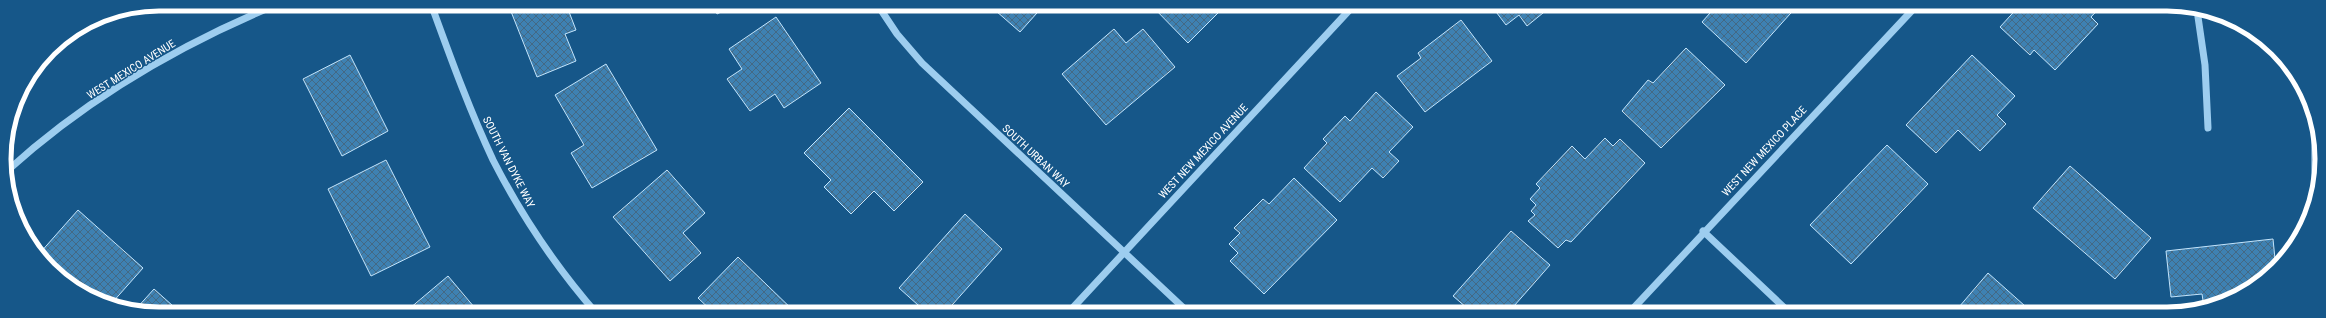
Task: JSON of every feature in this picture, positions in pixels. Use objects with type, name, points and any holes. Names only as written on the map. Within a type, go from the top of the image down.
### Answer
[{"type":"street","name":"WEST MEXICO AVENUE","points":[[11,168],[90,106],[146,70],[243,18],[260,11]]},
{"type":"street","name":"SOUTH VAN DYKE WAY","points":[[434,11],[470,108],[513,197],[555,261],[591,307]]},
{"type":"street","name":"SOUTH URBAN WAY","points":[[882,11],[897,34],[922,63],[1182,307]]},
{"type":"street","name":"WEST NEW MEXICO AVENUE","points":[[1074,307],[1349,11]]},
{"type":"street","name":"WEST NEW MEXICO PLACE","points":[[1634,307],[1703,231],[1911,11]]},
{"type":"street","points":[[2198,14],[2205,66],[2208,128]]},
{"type":"street","points":[[1703,231],[1784,307]]},
{"type":"building","points":[[511,11],[569,11],[576,30],[565,34],[576,61],[537,77]]},
{"type":"building","points":[[716,11],[723,11],[717,14]]},
{"type":"building","points":[[996,11],[1039,11],[1020,32]]},
{"type":"building","points":[[1157,11],[1220,11],[1188,43]]},
{"type":"building","points":[[1495,11],[1545,11],[1527,26],[1519,15],[1506,25]]},
{"type":"building","points":[[1712,11],[1793,11],[1746,63],[1702,22]]},
{"type":"building","points":[[2015,11],[2097,11],[2091,17],[2098,24],[2055,70],[2034,50],[2030,55],[2000,27]]},
{"type":"building","points":[[776,17],[821,83],[784,108],[775,94],[750,111],[727,79],[742,69],[729,49]]},
{"type":"building","points":[[1461,20],[1492,61],[1425,112],[1397,76],[1421,58],[1418,53]]},
{"type":"building","points":[[1114,29],[1126,43],[1143,29],[1175,67],[1106,125],[1062,74]]},
{"type":"building","points":[[1686,48],[1725,85],[1661,148],[1622,111],[1648,80],[1653,83]]},
{"type":"building","points":[[350,55],[388,131],[342,156],[303,79]]},
{"type":"building","points":[[1972,55],[2015,96],[1997,115],[2006,124],[1980,151],[1958,130],[1936,153],[1906,125]]},
{"type":"building","points":[[606,64],[657,150],[592,188],[571,153],[584,145],[555,95]]},
{"type":"building","points":[[1376,92],[1413,127],[1389,152],[1399,161],[1383,178],[1372,168],[1340,202],[1304,168],[1327,143],[1323,139],[1345,116],[1350,121]]},
{"type":"building","points":[[849,108],[923,182],[894,211],[874,191],[851,214],[824,187],[831,180],[804,153]]},
{"type":"building","points":[[2312,130],[2315,149],[2315,169],[2312,188]]},
{"type":"building","points":[[1605,138],[1613,146],[1620,139],[1645,163],[1571,242],[1566,240],[1558,248],[1528,221],[1535,215],[1531,211],[1536,205],[1530,199],[1540,188],[1536,184],[1572,146],[1585,159]]},
{"type":"building","points":[[1887,145],[1928,184],[1851,264],[1810,225]]},
{"type":"building","points":[[386,160],[430,247],[371,276],[328,189]]},
{"type":"building","points":[[2070,166],[2151,238],[2115,279],[2033,208]]},
{"type":"building","points":[[667,170],[705,213],[683,233],[701,253],[670,281],[613,217]]},
{"type":"building","points":[[1294,178],[1337,220],[1264,294],[1230,261],[1238,253],[1229,244],[1240,233],[1234,228],[1263,199],[1269,204]]},
{"type":"building","points":[[78,210],[143,268],[115,300],[102,296],[77,282],[54,264],[43,250]]},
{"type":"building","points":[[965,214],[1002,249],[950,307],[920,307],[899,288]]},
{"type":"building","points":[[1511,231],[1550,265],[1513,307],[1466,307],[1453,296]]},
{"type":"building","points":[[2273,239],[2275,260],[2265,270],[2241,287],[2224,296],[2203,302],[2202,294],[2171,297],[2166,251]]},
{"type":"building","points":[[738,257],[790,307],[708,307],[698,298]]},
{"type":"building","points":[[1988,273],[2026,307],[1959,307]]},
{"type":"building","points":[[448,276],[474,307],[411,307]]},
{"type":"building","points":[[154,289],[174,307],[149,307],[139,306]]}]
